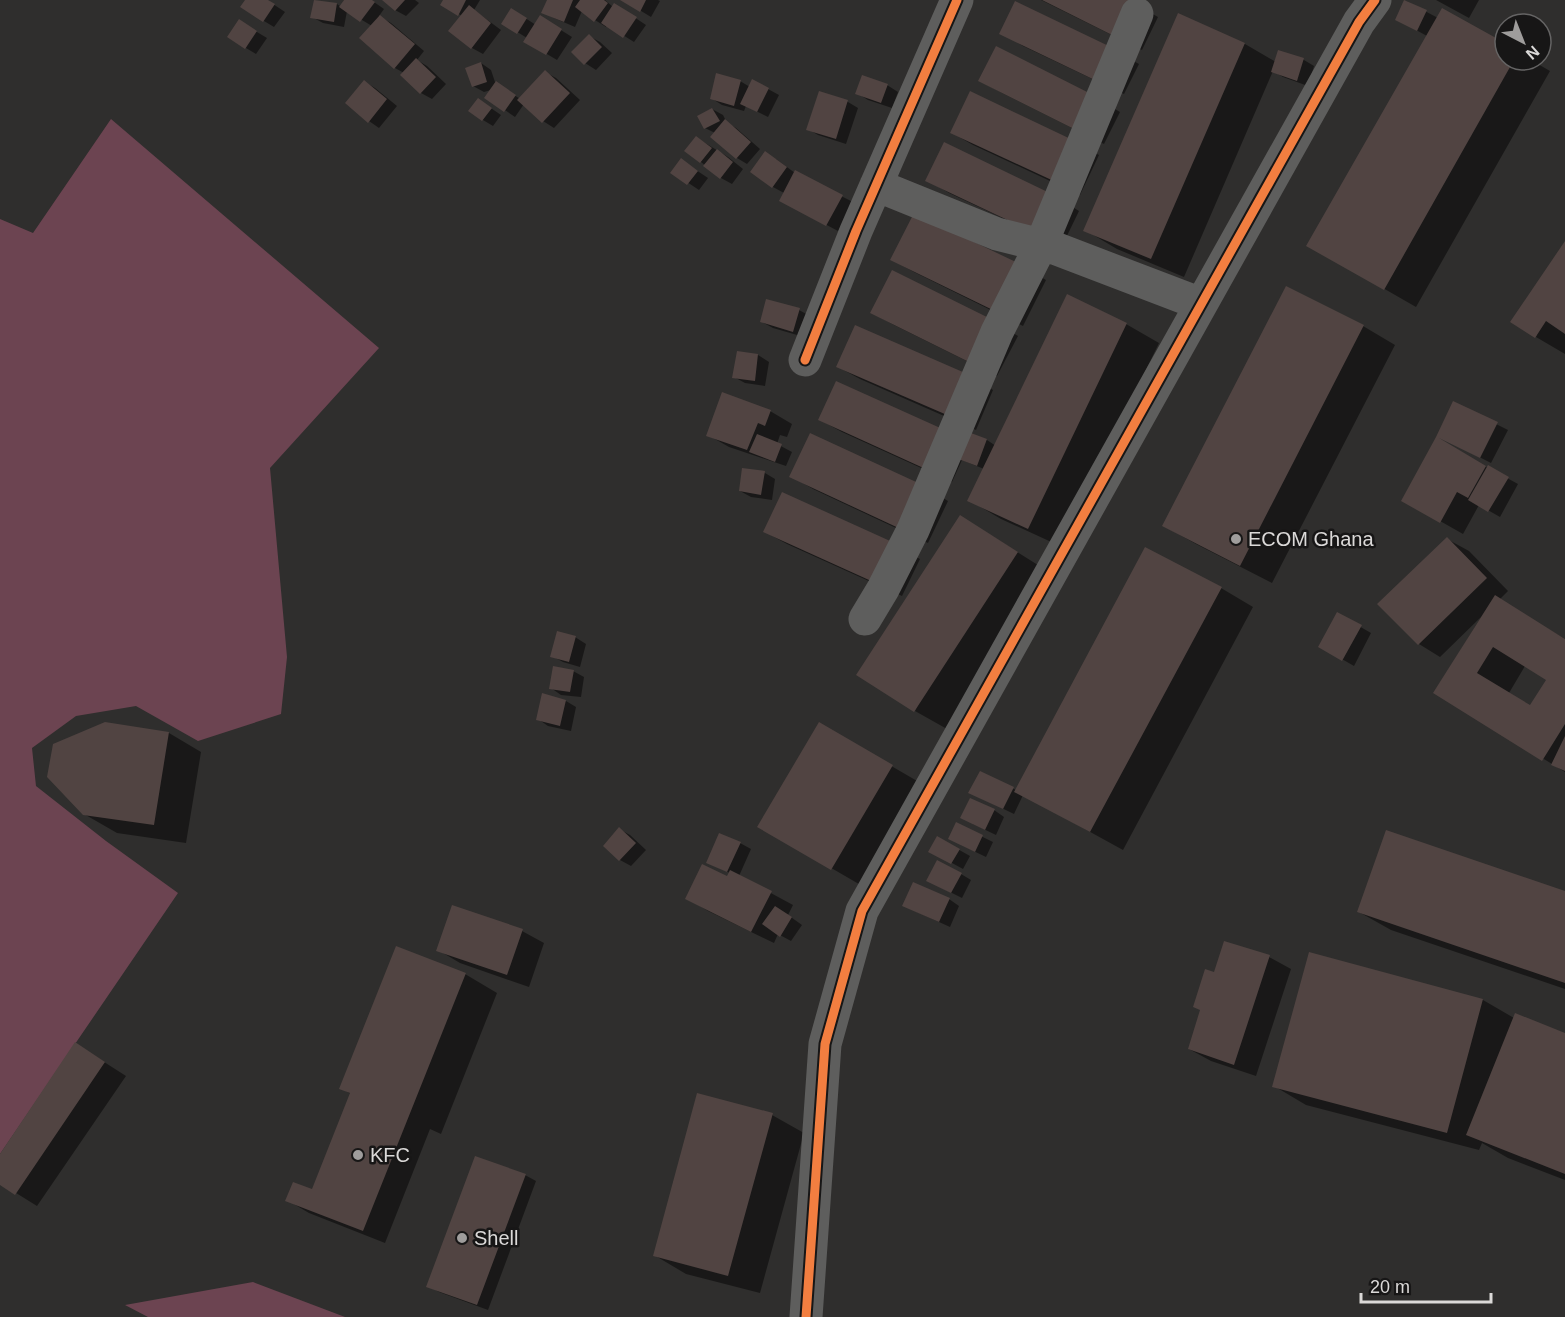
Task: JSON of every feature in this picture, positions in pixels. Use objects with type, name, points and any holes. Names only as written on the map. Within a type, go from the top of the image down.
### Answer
[{"type":"street","points":[[805,360],[876,185],[957,0]]},
{"type":"street","points":[[806,1317],[825,1044],[862,911],[1359,22],[1375,0]]},
{"type":"street","points":[[865,620],[913,530],[997,332],[1041,245],[1137,14]]},
{"type":"street","points":[[876,185],[997,234],[1057,249],[1201,304]]},
{"type":"shaded area","points":[[111,119],[379,348],[270,468],[287,657],[281,714],[198,741],[136,706],[76,716],[32,748],[36,786],[178,893],[0,1154],[0,219],[33,233]]},
{"type":"shaded area","points":[[253,1282],[345,1317],[148,1317],[125,1305]]},
{"type":"building","points":[[245,0],[268,0],[275,4],[263,22],[240,7]]},
{"type":"building","points":[[314,0],[337,3],[334,22],[310,18]]},
{"type":"building","points":[[344,0],[372,0],[375,2],[360,22],[339,7]]},
{"type":"building","points":[[382,0],[405,0],[395,11]]},
{"type":"building","points":[[443,0],[466,0],[458,16],[440,5]]},
{"type":"building","points":[[547,0],[573,0],[564,22],[541,13]]},
{"type":"building","points":[[580,0],[604,0],[608,3],[594,22],[575,7]]},
{"type":"building","points":[[620,0],[646,0],[640,12]]},
{"type":"building","points":[[1042,0],[1131,0],[1120,39]]},
{"type":"building","points":[[1404,0],[1427,10],[1417,31],[1395,20]]},
{"type":"building","points":[[1015,1],[1117,50],[1101,83],[999,34]]},
{"type":"building","points":[[614,3],[637,17],[623,38],[601,23]]},
{"type":"building","points":[[469,5],[491,23],[471,49],[448,31]]},
{"type":"building","points":[[511,8],[527,18],[517,34],[501,24]]},
{"type":"building","points":[[1442,8],[1493,36],[1493,72],[1507,72],[1384,290],[1306,246]]},
{"type":"building","points":[[1178,13],[1245,43],[1151,259],[1083,231]]},
{"type":"building","points":[[380,15],[415,44],[394,69],[359,38]]},
{"type":"building","points":[[540,15],[562,29],[546,55],[523,42]]},
{"type":"building","points":[[239,19],[257,31],[245,49],[227,37]]},
{"type":"building","points":[[589,34],[602,47],[584,65],[571,52]]},
{"type":"building","points":[[996,46],[1099,98],[1082,133],[978,81]]},
{"type":"building","points":[[1278,50],[1304,58],[1297,81],[1271,72]]},
{"type":"building","points":[[416,58],[436,77],[420,94],[400,75]]},
{"type":"building","points":[[481,62],[487,82],[472,87],[465,68]]},
{"type":"building","points":[[545,70],[570,93],[542,123],[517,100]]},
{"type":"building","points":[[716,73],[741,80],[734,106],[710,99]]},
{"type":"building","points":[[862,75],[888,84],[881,103],[855,94]]},
{"type":"building","points":[[752,79],[769,88],[757,112],[740,104]]},
{"type":"building","points":[[364,80],[387,99],[368,123],[345,103]]},
{"type":"building","points":[[496,81],[516,95],[504,112],[484,98]]},
{"type":"building","points":[[819,91],[848,100],[836,139],[806,130]]},
{"type":"building","points":[[970,91],[1077,142],[1058,183],[950,133]]},
{"type":"building","points":[[478,98],[492,108],[482,121],[468,111]]},
{"type":"building","points":[[712,108],[720,121],[704,129],[697,116]]},
{"type":"building","points":[[725,119],[751,142],[736,159],[710,137]]},
{"type":"building","points":[[696,136],[712,148],[700,163],[684,151]]},
{"type":"building","points":[[944,142],[1058,197],[1039,235],[925,181]]},
{"type":"building","points":[[717,149],[733,162],[720,179],[703,166]]},
{"type":"building","points":[[765,151],[787,167],[772,188],[750,172]]},
{"type":"building","points":[[681,158],[698,171],[687,185],[670,173]]},
{"type":"building","points":[[795,170],[843,195],[826,226],[779,201]]},
{"type":"building","points":[[914,213],[1024,266],[1001,314],[890,260]]},
{"type":"building","points":[[1565,241],[1565,334],[1546,321],[1535,338],[1510,322]]},
{"type":"building","points":[[892,270],[997,322],[975,365],[870,313]]},
{"type":"building","points":[[1286,286],[1364,325],[1240,566],[1162,526]]},
{"type":"building","points":[[1067,294],[1127,323],[1028,529],[967,501]]},
{"type":"building","points":[[766,299],[800,308],[793,332],[760,322]]},
{"type":"building","points":[[855,325],[972,376],[954,418],[836,367]]},
{"type":"building","points":[[737,351],[758,354],[755,381],[732,378]]},
{"type":"building","points":[[836,381],[947,431],[930,471],[818,420]]},
{"type":"building","points":[[722,392],[771,410],[765,426],[758,423],[747,450],[706,436]]},
{"type":"building","points":[[1453,401],[1498,422],[1480,458],[1439,438],[1486,466],[1468,498],[1457,492],[1440,523],[1401,501]]},
{"type":"building","points":[[963,430],[987,439],[977,466],[953,457]]},
{"type":"building","points":[[810,433],[927,487],[905,531],[789,477]]},
{"type":"building","points":[[757,434],[782,444],[775,462],[749,452]]},
{"type":"building","points":[[1488,465],[1509,477],[1488,512],[1468,500]]},
{"type":"building","points":[[742,468],[765,471],[761,495],[739,491]]},
{"type":"building","points":[[782,492],[899,545],[880,585],[763,532]]},
{"type":"building","points":[[960,515],[1018,552],[914,712],[856,675]]},
{"type":"building","points":[[1447,537],[1487,578],[1418,645],[1377,604]]},
{"type":"building","points":[[1145,547],[1222,587],[1090,832],[1014,792]]},
{"type":"building","points":[[1495,595],[1565,639],[1565,724],[1542,761],[1433,693]],"holes":[[[1493,647],[1546,680],[1530,705],[1477,673]]]},
{"type":"building","points":[[1337,612],[1362,625],[1342,661],[1318,647]]},
{"type":"building","points":[[557,631],[576,636],[569,662],[550,657]]},
{"type":"building","points":[[553,666],[574,670],[570,692],[549,689]]},
{"type":"building","points":[[542,693],[566,700],[560,726],[536,720]]},
{"type":"building","points":[[105,722],[169,732],[154,825],[83,815],[47,777],[53,744]]},
{"type":"building","points":[[819,722],[893,765],[831,870],[757,827]]},
{"type":"building","points":[[1565,736],[1565,771],[1551,765]]},
{"type":"building","points":[[980,771],[1014,787],[1003,809],[968,793]]},
{"type":"building","points":[[970,798],[995,809],[985,830],[960,818]]},
{"type":"building","points":[[956,822],[983,835],[975,852],[948,839]]},
{"type":"building","points":[[619,827],[636,843],[619,861],[603,846]]},
{"type":"building","points":[[1386,830],[1565,891],[1565,983],[1357,912]]},
{"type":"building","points":[[719,833],[741,842],[727,872],[706,863]]},
{"type":"building","points":[[937,836],[960,849],[951,864],[928,852]]},
{"type":"building","points":[[937,860],[962,873],[951,893],[926,881]]},
{"type":"building","points":[[702,864],[727,876],[730,870],[772,891],[751,932],[685,899]]},
{"type":"building","points":[[913,882],[950,898],[939,922],[902,906]]},
{"type":"building","points":[[452,905],[523,929],[507,975],[436,951]]},
{"type":"building","points":[[775,906],[792,917],[780,937],[762,924]]},
{"type":"building","points":[[1224,941],[1270,955],[1234,1065],[1188,1049],[1200,1010],[1193,1007],[1205,969],[1214,972]]},
{"type":"building","points":[[396,946],[466,973],[363,1231],[285,1201],[293,1182],[312,1189],[350,1093],[339,1089]]},
{"type":"building","points":[[1309,952],[1483,999],[1447,1133],[1272,1087]]},
{"type":"building","points":[[1515,1013],[1565,1033],[1565,1174],[1466,1135]]},
{"type":"building","points":[[75,1042],[105,1062],[15,1195],[0,1185],[0,1154]]},
{"type":"building","points":[[697,1093],[773,1113],[728,1276],[653,1256]]},
{"type":"building","points":[[475,1156],[526,1174],[477,1305],[426,1287]]},
{"type":"cycle path","points":[[805,360],[856,231],[957,0]]},
{"type":"cycle path","points":[[806,1317],[825,1044],[862,911],[1359,22],[1375,0]]},
{"type":"place","name":"ECOM Ghana","points":[[1236,539]]},
{"type":"place","name":"KFC","points":[[358,1155]]},
{"type":"place","name":"Shell","points":[[462,1238]]}]
